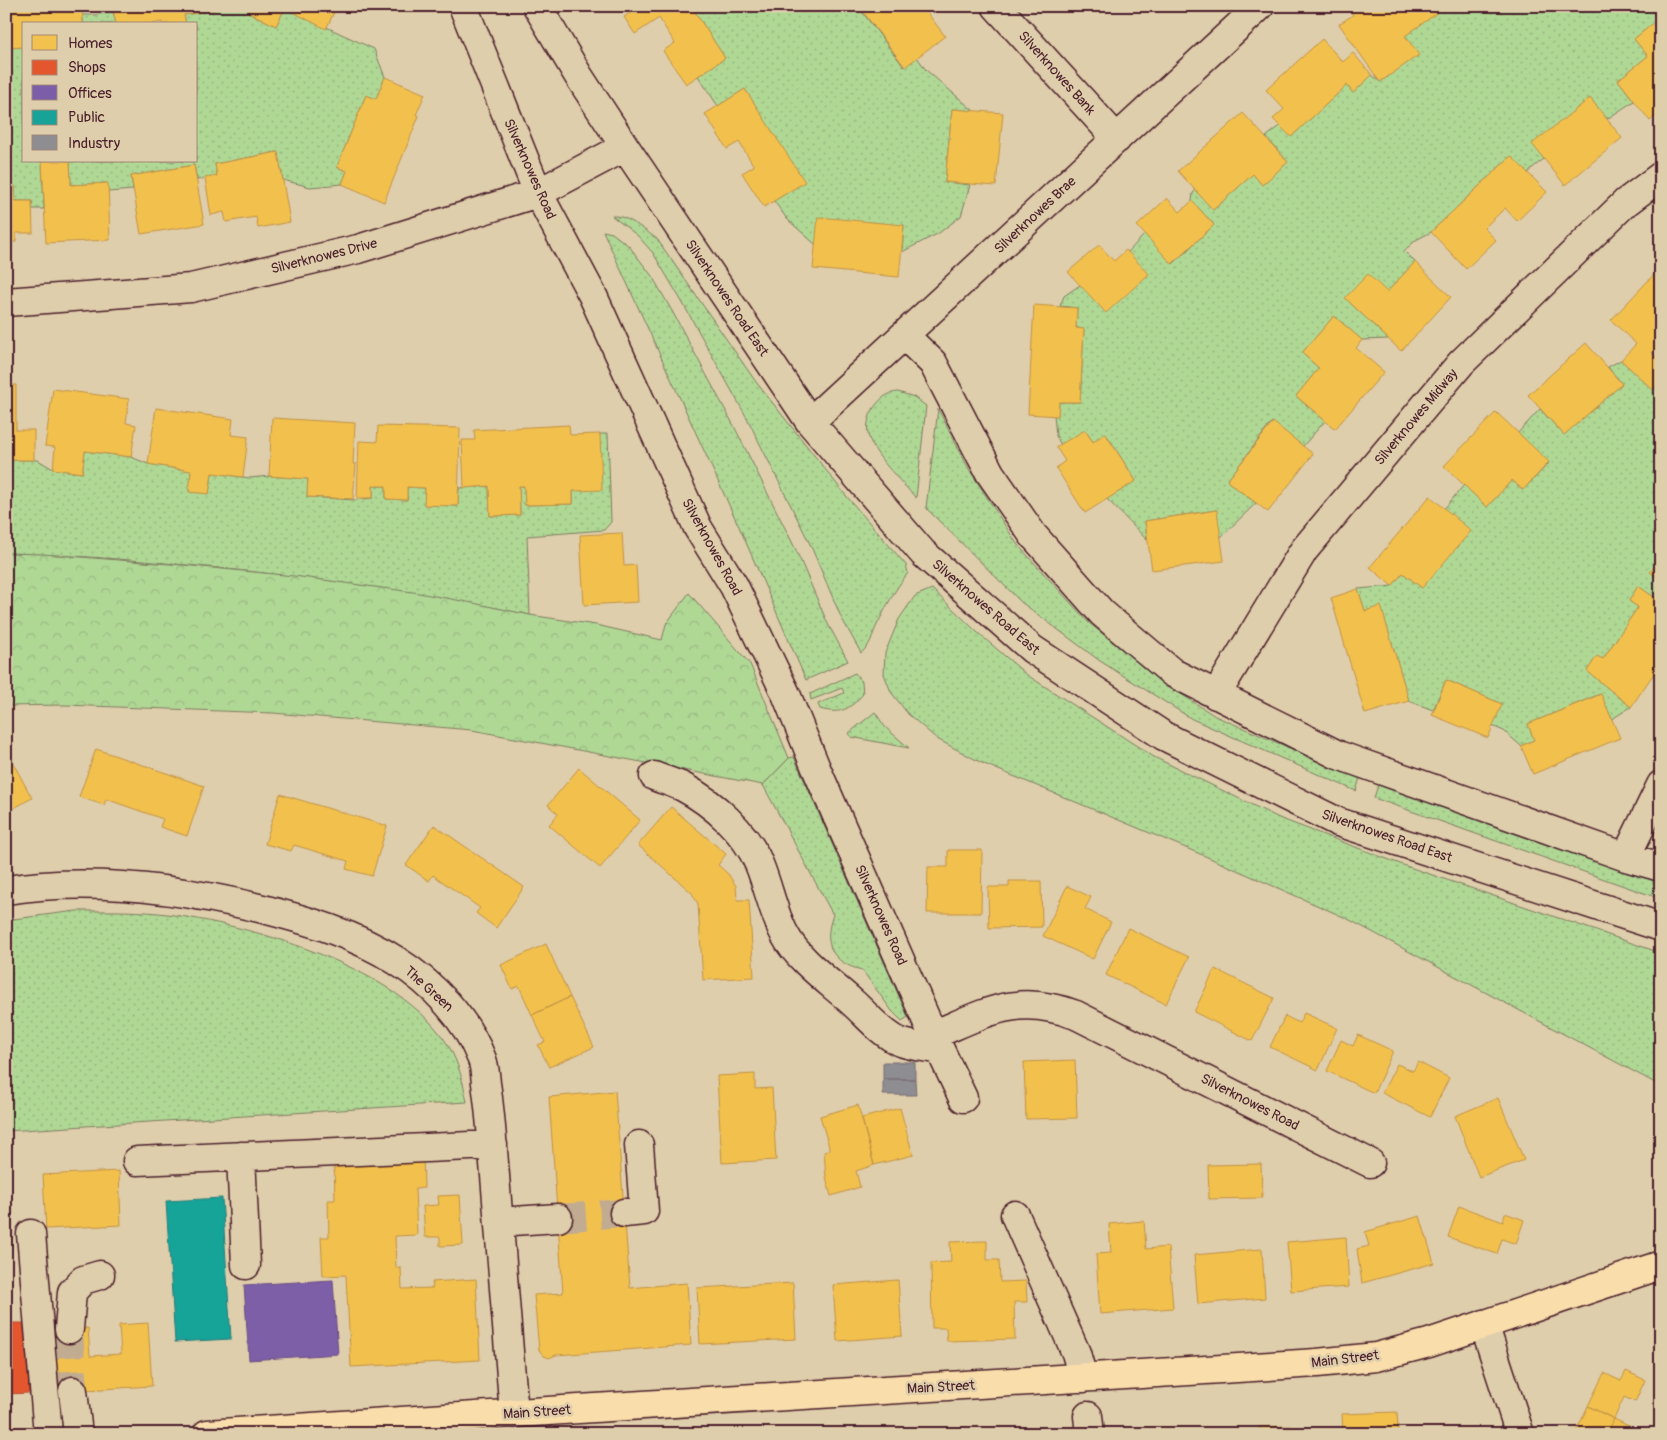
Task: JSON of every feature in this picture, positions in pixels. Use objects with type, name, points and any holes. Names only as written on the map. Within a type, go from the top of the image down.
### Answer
[{"type":"main road","name":"Main Street","points":[[207,1434],[1318,1363],[1376,1357],[1429,1343],[1661,1265]]},
{"type":"street","name":"Silverknowes Road","points":[[462,6],[538,193],[593,296],[698,528],[734,586],[786,694],[816,768],[936,1042],[963,1098]]},
{"type":"street","name":"Silverknowes Road East","points":[[537,6],[578,75],[625,147],[810,422],[930,559],[1032,649],[1164,736],[1338,822],[1661,927]]},
{"type":"street","name":"Silverknowes Bank","points":[[996,6],[1117,139]]},
{"type":"street","name":"Silverknowes Brae","points":[[810,422],[1260,6]]},
{"type":"street","name":"Silverknowes Drive","points":[[6,302],[191,288],[358,249],[538,193],[625,147]]},
{"type":"street","name":"Silverknowes Midway","points":[[1216,695],[1304,550],[1461,363],[1625,203],[1661,176]]},
{"type":"street","points":[[904,335],[933,363],[990,472],[1033,535],[1102,613],[1173,673],[1338,756],[1661,867]]},
{"type":"street","points":[[654,776],[682,787],[706,802],[730,822],[746,841],[759,862],[776,917],[786,937],[800,956],[854,1003],[877,1026],[897,1040],[916,1047],[936,1042]]},
{"type":"street","points":[[1626,856],[1661,785]]},
{"type":"street","name":"The Green","points":[[6,890],[53,885],[130,886],[231,901],[276,912],[359,940],[397,961],[427,984],[454,1009],[469,1031],[483,1059],[493,1144],[514,1414]]},
{"type":"street","name":"Silverknowes Road","points":[[936,1042],[991,1011],[1013,1005],[1034,1004],[1056,1008],[1076,1015],[1370,1163]]},
{"type":"street","points":[[137,1161],[493,1144]]},
{"type":"street","points":[[624,1213],[644,1212],[639,1144]]},
{"type":"street","points":[[241,1156],[246,1264]]},
{"type":"street","points":[[1015,1215],[1076,1353],[1083,1378]]},
{"type":"street","points":[[499,1222],[558,1218]]},
{"type":"street","points":[[31,1234],[48,1434]]},
{"type":"street","points":[[69,1329],[72,1292],[83,1280],[100,1275]]},
{"type":"street","points":[[1484,1324],[1520,1434]]},
{"type":"street","points":[[73,1391],[78,1434]]},
{"type":"green space","points":[[214,6],[251,6],[248,12],[276,26],[285,8],[374,49],[385,77],[376,99],[366,95],[337,167],[347,171],[342,184],[310,187],[283,180],[277,152],[215,164],[217,176],[197,180],[194,165],[131,176],[133,190],[108,192],[107,183],[71,185],[70,162],[198,162],[198,22],[186,22],[184,15],[215,10]]},
{"type":"green space","points":[[691,6],[862,6],[860,9],[904,67],[917,57],[926,70],[974,111],[952,109],[945,182],[970,185],[961,216],[939,233],[902,252],[904,225],[816,245],[787,219],[774,201],[804,182],[745,89],[718,106],[698,76],[725,58]]},
{"type":"green space","points":[[1438,6],[1661,6],[1661,17],[1634,39],[1648,56],[1618,80],[1634,101],[1607,119],[1590,98],[1533,144],[1544,159],[1528,173],[1511,156],[1431,232],[1416,240],[1404,251],[1415,262],[1387,292],[1345,298],[1388,339],[1362,340],[1334,316],[1302,353],[1319,368],[1296,396],[1325,421],[1303,446],[1272,422],[1227,481],[1256,503],[1220,538],[1216,510],[1145,521],[1147,540],[1107,499],[1136,481],[1106,434],[1093,442],[1085,430],[1061,445],[1056,436],[1054,415],[1058,415],[1059,402],[1080,402],[1084,329],[1076,328],[1077,308],[1060,306],[1064,296],[1128,252],[1145,234],[1173,264],[1214,225],[1192,201],[1193,193],[1196,190],[1213,210],[1253,174],[1262,185],[1288,162],[1266,137],[1280,126],[1291,137],[1347,85],[1353,93],[1372,75],[1380,82],[1418,55],[1405,36],[1440,10]]},
{"type":"green space","points":[[113,11],[116,22],[83,22],[83,15],[96,15]]},
{"type":"green space","points":[[7,38],[7,48],[22,47],[22,162],[42,162],[44,209],[32,209],[32,201],[15,201],[15,186],[6,186]]},
{"type":"green space","points":[[612,216],[630,220],[657,239],[756,382],[848,498],[906,565],[908,573],[887,605],[865,650],[861,653],[841,617],[810,544],[747,418],[681,300],[653,253],[638,236]]},
{"type":"green space","points":[[603,231],[612,233],[629,246],[652,276],[672,311],[734,426],[796,550],[827,622],[848,661],[806,680],[741,531]]},
{"type":"green space","points":[[1621,360],[1653,390],[1661,382],[1661,559],[1651,572],[1661,580],[1661,602],[1638,586],[1629,601],[1638,607],[1603,659],[1597,657],[1587,671],[1631,707],[1612,719],[1600,694],[1528,724],[1534,740],[1521,746],[1504,731],[1492,726],[1502,704],[1446,680],[1433,710],[1409,701],[1381,607],[1365,611],[1358,589],[1392,586],[1403,573],[1422,588],[1444,509],[1464,485],[1487,507],[1512,480],[1523,490],[1549,463],[1518,433],[1540,409],[1564,435],[1622,384],[1608,367]]},
{"type":"green space","points":[[898,392],[914,397],[926,406],[916,498],[881,459],[868,434],[868,422],[874,408],[886,396]]},
{"type":"green space","points":[[938,409],[970,471],[1017,544],[1089,623],[1164,683],[1215,716],[1360,778],[1356,791],[1192,719],[1100,661],[1021,602],[926,508]]},
{"type":"green space","points":[[600,434],[608,434],[611,522],[604,530],[527,536],[530,615],[414,593],[297,577],[139,561],[6,553],[6,460],[38,460],[53,469],[82,473],[85,451],[131,457],[148,464],[191,471],[189,491],[209,494],[212,473],[250,478],[269,476],[308,479],[307,497],[355,500],[373,498],[373,486],[386,486],[386,499],[407,500],[407,487],[425,488],[425,505],[458,506],[459,488],[489,486],[490,516],[520,515],[519,486],[524,486],[525,505],[573,504],[573,491]]},
{"type":"green space","points":[[6,553],[43,554],[182,565],[294,576],[413,592],[530,615],[596,625],[662,640],[666,624],[689,593],[750,664],[789,758],[763,785],[472,730],[273,713],[65,705],[6,706]]},
{"type":"green space","points":[[932,589],[977,632],[1027,675],[1154,757],[1279,818],[1403,865],[1661,953],[1661,1086],[1346,918],[1205,856],[982,763],[937,739],[908,714],[891,692],[884,674],[885,653],[899,619],[915,596]]},
{"type":"green space","points":[[855,673],[862,682],[863,694],[854,704],[839,711],[820,709],[818,704],[844,693],[842,688],[811,700],[810,694]]},
{"type":"green space","points":[[875,712],[885,727],[909,748],[851,737],[849,733]]},
{"type":"green space","points":[[794,757],[908,1017],[902,1021],[892,1011],[862,970],[843,963],[832,951],[829,935],[833,915],[763,785],[789,758]]},
{"type":"green space","points":[[1378,785],[1661,883],[1661,899],[1374,798]]},
{"type":"green space","points":[[76,911],[150,912],[208,921],[286,942],[325,956],[362,973],[397,994],[426,1018],[448,1045],[458,1066],[467,1102],[6,1131],[6,920]]},
{"type":"building: Homes","points":[[6,6],[82,6],[83,22],[22,22],[22,47],[7,48]]},
{"type":"building: Homes","points":[[112,6],[214,6],[215,10],[184,15],[186,22],[116,22]]},
{"type":"building: Homes","points":[[251,6],[337,6],[326,29],[285,8],[276,26],[248,12]]},
{"type":"building: Homes","points":[[634,6],[691,6],[725,58],[686,84],[663,51],[675,43],[659,18],[635,34],[624,17],[636,9]]},
{"type":"building: Homes","points":[[862,6],[922,6],[945,36],[905,67],[860,8]]},
{"type":"building: Homes","points":[[1096,6],[1200,6],[1096,8]]},
{"type":"building: Homes","points":[[1356,6],[1438,6],[1441,10],[1405,36],[1419,55],[1380,82],[1339,24],[1353,15],[1350,10]]},
{"type":"building: Homes","points":[[1661,17],[1661,112],[1650,121],[1618,80],[1648,56],[1634,39]]},
{"type":"building: Homes","points":[[1322,39],[1343,62],[1353,53],[1372,75],[1353,93],[1347,85],[1291,137],[1273,119],[1284,109],[1266,90]]},
{"type":"building: Homes","points":[[385,77],[425,94],[416,115],[419,116],[384,202],[342,184],[347,171],[337,167],[366,95],[376,99]]},
{"type":"building: Homes","points":[[745,89],[805,182],[764,207],[742,173],[754,166],[739,142],[727,149],[705,114]]},
{"type":"building: Homes","points":[[1590,98],[1622,138],[1565,185],[1532,144]]},
{"type":"building: Homes","points":[[952,109],[1003,113],[996,186],[945,182]]},
{"type":"building: Homes","points":[[1243,113],[1288,162],[1262,185],[1253,174],[1213,210],[1178,171]]},
{"type":"building: Homes","points":[[278,152],[290,222],[258,228],[256,217],[226,222],[224,212],[211,215],[205,178],[217,176],[215,164]]},
{"type":"building: Homes","points":[[1511,156],[1547,192],[1517,221],[1505,208],[1484,228],[1496,240],[1466,269],[1431,232]]},
{"type":"building: Homes","points":[[42,162],[70,162],[71,185],[108,183],[110,240],[46,243]]},
{"type":"building: Homes","points":[[194,165],[204,224],[141,234],[131,176]]},
{"type":"building: Homes","points":[[6,186],[15,186],[15,201],[32,201],[33,233],[16,233],[16,242],[6,242]]},
{"type":"building: Homes","points":[[1167,198],[1180,212],[1192,201],[1214,225],[1172,264],[1137,226]]},
{"type":"building: Homes","points":[[818,217],[904,225],[899,277],[813,269]]},
{"type":"building: Homes","points":[[1099,245],[1114,261],[1126,250],[1149,274],[1106,313],[1068,272]]},
{"type":"building: Homes","points":[[1415,262],[1451,297],[1401,351],[1345,298],[1368,274],[1387,292]]},
{"type":"building: Homes","points":[[1661,267],[1661,344],[1652,353],[1661,362],[1661,382],[1653,390],[1621,360],[1636,344],[1611,320]]},
{"type":"building: Homes","points":[[1034,305],[1077,308],[1076,328],[1084,329],[1080,402],[1059,402],[1058,416],[1028,414]]},
{"type":"building: Homes","points":[[1334,316],[1362,340],[1356,348],[1384,372],[1335,429],[1296,396],[1319,368],[1302,353]]},
{"type":"building: Homes","points":[[1586,343],[1622,384],[1564,435],[1528,395]]},
{"type":"building: Homes","points":[[6,385],[16,385],[16,430],[34,430],[34,460],[6,460]]},
{"type":"building: Homes","points":[[53,389],[129,399],[126,423],[136,425],[131,457],[85,451],[82,473],[53,469],[55,447],[45,446]]},
{"type":"building: Homes","points":[[156,408],[233,419],[231,435],[248,437],[243,477],[212,473],[209,494],[189,492],[191,471],[148,464]]},
{"type":"building: Homes","points":[[1496,412],[1549,462],[1523,490],[1512,480],[1487,507],[1444,466]]},
{"type":"building: Homes","points":[[272,418],[355,423],[353,464],[356,464],[353,499],[307,497],[308,479],[269,476]]},
{"type":"building: Homes","points":[[1273,422],[1313,454],[1268,512],[1227,481]]},
{"type":"building: Homes","points":[[569,425],[570,435],[600,434],[602,490],[573,491],[573,504],[525,505],[524,486],[519,486],[520,515],[490,516],[489,486],[464,488],[462,440],[475,440],[474,430]]},
{"type":"building: Homes","points":[[378,426],[460,428],[458,506],[424,505],[425,488],[407,487],[407,500],[386,499],[386,486],[373,486],[373,498],[357,498],[359,441],[377,442]]},
{"type":"building: Homes","points":[[1085,430],[1093,442],[1105,433],[1136,481],[1085,513],[1056,468],[1065,461],[1056,447]]},
{"type":"building: Homes","points":[[1430,496],[1471,531],[1422,588],[1403,573],[1392,586],[1370,567]]},
{"type":"building: Homes","points":[[1217,510],[1224,561],[1152,570],[1145,521]]},
{"type":"building: Homes","points":[[622,533],[624,566],[636,565],[638,602],[584,605],[580,535]]},
{"type":"building: Homes","points":[[1661,559],[1661,580],[1650,572]]},
{"type":"building: Homes","points":[[1638,586],[1661,602],[1661,663],[1631,707],[1587,671],[1597,656],[1603,659],[1638,607],[1629,601]]},
{"type":"building: Homes","points":[[1358,589],[1365,611],[1381,606],[1409,701],[1365,714],[1331,598]]},
{"type":"building: Homes","points":[[1446,680],[1502,704],[1488,738],[1432,715]]},
{"type":"building: Homes","points":[[1601,694],[1620,738],[1533,774],[1521,746],[1534,740],[1528,724]]},
{"type":"building: Homes","points":[[96,749],[204,786],[187,836],[160,827],[163,819],[106,799],[104,805],[79,797]]},
{"type":"building: Homes","points":[[6,752],[32,798],[7,812]]},
{"type":"building: Homes","points":[[579,768],[640,820],[600,868],[549,825],[558,814],[548,805]]},
{"type":"building: Homes","points":[[280,794],[387,826],[372,876],[346,869],[348,861],[294,845],[291,851],[265,844]]},
{"type":"building: Homes","points":[[671,807],[726,854],[718,865],[728,874],[736,886],[737,900],[749,900],[754,977],[703,980],[698,904],[692,893],[638,845]]},
{"type":"building: Homes","points":[[434,825],[524,887],[496,928],[476,913],[480,908],[433,875],[429,881],[406,865]]},
{"type":"building: Homes","points":[[948,850],[982,850],[981,913],[927,913],[928,867],[948,867]]},
{"type":"building: Homes","points":[[1009,881],[1041,881],[1042,927],[989,928],[988,887],[1009,887]]},
{"type":"building: Homes","points":[[1067,886],[1091,897],[1085,909],[1111,922],[1093,959],[1043,936]]},
{"type":"building: Homes","points":[[1128,928],[1189,957],[1166,1004],[1106,975]]},
{"type":"building: Homes","points":[[546,944],[570,997],[532,1015],[519,986],[512,989],[501,965]]},
{"type":"building: Homes","points":[[1215,969],[1274,998],[1252,1041],[1194,1012]]},
{"type":"building: Homes","points":[[570,997],[594,1047],[549,1067],[538,1045],[545,1042],[532,1015]]},
{"type":"building: Homes","points":[[1304,1013],[1337,1028],[1318,1070],[1270,1047],[1285,1016],[1299,1023]]},
{"type":"building: Homes","points":[[1358,1035],[1393,1051],[1374,1093],[1327,1071],[1341,1040],[1353,1046]]},
{"type":"building: Homes","points":[[1075,1060],[1077,1118],[1026,1119],[1024,1062]]},
{"type":"building: Homes","points":[[1418,1062],[1449,1078],[1430,1117],[1382,1093],[1397,1064],[1413,1071]]},
{"type":"building: Homes","points":[[755,1074],[755,1089],[772,1088],[776,1160],[722,1163],[717,1076]]},
{"type":"building: Homes","points":[[615,1091],[630,1288],[687,1283],[691,1345],[556,1355],[549,1358],[544,1356],[539,1350],[534,1295],[563,1293],[549,1097]]},
{"type":"building: Homes","points":[[1498,1098],[1524,1160],[1479,1177],[1455,1116]]},
{"type":"building: Homes","points":[[858,1105],[874,1165],[856,1171],[860,1187],[831,1196],[826,1177],[824,1152],[830,1150],[820,1116]]},
{"type":"building: Homes","points":[[900,1108],[913,1155],[874,1165],[862,1118]]},
{"type":"building: Homes","points":[[423,1157],[424,1188],[415,1189],[417,1235],[395,1236],[396,1268],[401,1268],[402,1289],[433,1288],[432,1282],[476,1279],[480,1360],[351,1367],[346,1275],[323,1276],[321,1237],[329,1237],[328,1200],[335,1200],[334,1161]]},
{"type":"building: Homes","points":[[1261,1164],[1262,1198],[1209,1199],[1208,1165]]},
{"type":"building: Homes","points":[[119,1171],[121,1225],[46,1229],[43,1175]]},
{"type":"building: Homes","points":[[460,1195],[463,1245],[440,1246],[440,1237],[425,1237],[423,1206],[439,1205],[438,1196]]},
{"type":"building: Homes","points":[[1459,1206],[1503,1222],[1505,1213],[1524,1220],[1516,1244],[1502,1239],[1497,1254],[1448,1237]]},
{"type":"building: Homes","points":[[1420,1216],[1434,1263],[1362,1283],[1357,1249],[1369,1246],[1365,1232]]},
{"type":"building: Homes","points":[[1144,1221],[1146,1249],[1168,1247],[1173,1308],[1100,1314],[1096,1254],[1111,1253],[1109,1224]]},
{"type":"building: Homes","points":[[1346,1237],[1349,1287],[1291,1291],[1287,1242]]},
{"type":"building: Homes","points":[[987,1241],[987,1260],[999,1260],[1000,1282],[1026,1281],[1027,1302],[1014,1302],[1015,1339],[947,1341],[946,1328],[932,1328],[931,1263],[951,1262],[950,1242]]},
{"type":"building: Homes","points":[[1262,1249],[1265,1298],[1198,1304],[1194,1255]]},
{"type":"building: Homes","points":[[898,1280],[902,1336],[837,1341],[833,1285]]},
{"type":"building: Homes","points":[[793,1283],[796,1339],[700,1344],[697,1288]]},
{"type":"building: Homes","points":[[148,1323],[152,1386],[53,1392],[51,1359],[58,1359],[57,1330],[88,1328],[90,1356],[121,1354],[119,1325]]},
{"type":"building: Homes","points":[[1626,1371],[1645,1380],[1635,1402],[1624,1397],[1614,1419],[1588,1406],[1604,1373],[1621,1381]]},
{"type":"building: Homes","points":[[1588,1406],[1614,1419],[1606,1434],[1575,1434]]},
{"type":"building: Homes","points":[[1397,1412],[1398,1431],[1387,1432],[1387,1434],[1343,1434],[1342,1414]]},
{"type":"building: Homes","points":[[1614,1419],[1635,1429],[1633,1434],[1606,1434]]},
{"type":"building: Homes","points":[[1291,1426],[1291,1434],[1259,1434],[1259,1427]]},
{"type":"building: Shops","points":[[6,1323],[26,1323],[29,1393],[6,1394]]},
{"type":"building: Offices","points":[[333,1280],[338,1354],[249,1360],[244,1285]]},
{"type":"building: Public","points":[[222,1198],[231,1339],[175,1342],[166,1201]]},
{"type":"building: Industry","points":[[883,1062],[915,1062],[915,1079],[883,1079]]},
{"type":"building: Industry","points":[[883,1079],[915,1079],[916,1095],[883,1095]]},
{"type":"tunnel","points":[[558,1218],[624,1213]]},
{"type":"tunnel","points":[[69,1329],[73,1391]]}]
